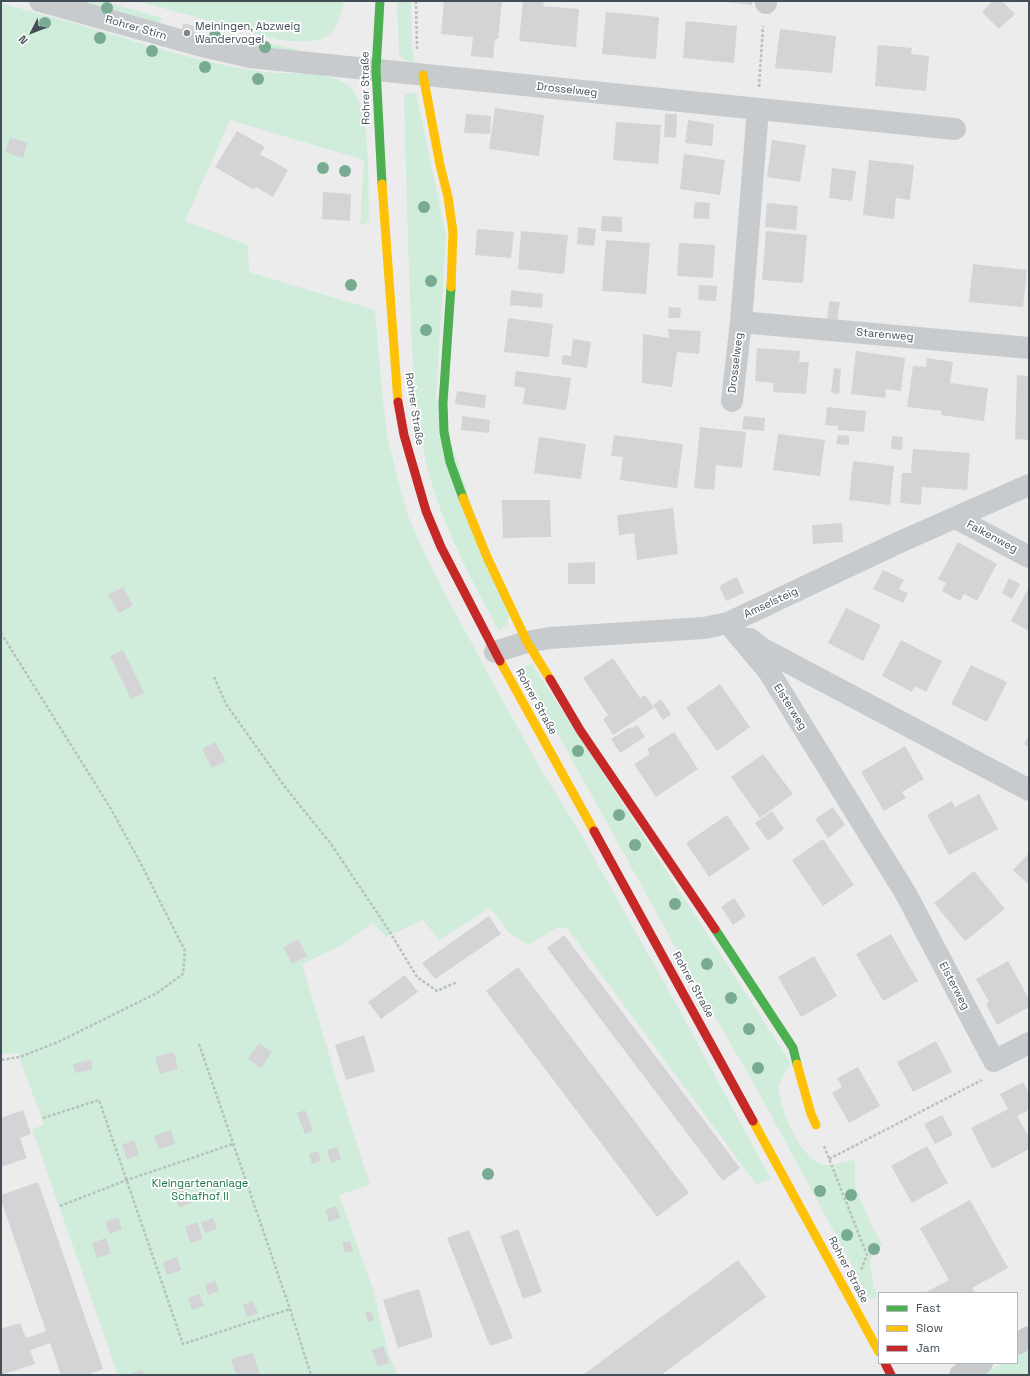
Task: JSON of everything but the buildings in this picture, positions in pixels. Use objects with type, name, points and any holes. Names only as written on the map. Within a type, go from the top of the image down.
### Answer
[{"type":"main road","name":"Rohrer Straße","points":[[380,1],[376,69],[385,232],[398,394],[404,435],[426,511],[441,548],[495,652],[878,1350]]},
{"type":"main road","points":[[423,75],[440,164],[448,197],[453,232],[454,251],[444,404],[444,432],[450,462],[467,510],[487,557],[527,642],[580,730],[693,896],[792,1048],[811,1114],[816,1125]]},
{"type":"street","name":"Rohrer Stirn","points":[[40,1],[198,45],[250,57],[376,69]]},
{"type":"street","name":"Drosselweg","points":[[376,69],[955,129]]},
{"type":"street","name":"Drosselweg","points":[[732,401],[741,322],[758,109]]},
{"type":"street","name":"Starenweg","points":[[741,322],[1029,348]]},
{"type":"street","name":"Amselsteig","points":[[495,652],[527,642],[549,638],[704,628],[728,623],[902,541],[1029,485]]},
{"type":"street","name":"Falkenweg","points":[[956,518],[1029,557]]},
{"type":"street","points":[[728,623],[763,649],[1029,790]]},
{"type":"street","name":"Elsterweg","points":[[728,623],[769,672],[906,894],[994,1061]]},
{"type":"street","points":[[994,1061],[1029,1043]]},
{"type":"street","points":[[1018,1343],[1029,1337]]},
{"type":"street","points":[[960,1375],[980,1364]]},
{"type":"path","points":[[416,1],[417,56],[423,75]]},
{"type":"path","points":[[758,109],[766,2]]},
{"type":"path","points":[[1,633],[111,809],[140,862],[185,951],[183,974],[157,993],[58,1042],[20,1058],[1,1060]]},
{"type":"path","points":[[214,677],[226,704],[285,787],[331,844],[388,929],[416,977],[438,991],[457,982]]},
{"type":"path","points":[[199,1044],[290,1309],[311,1375]]},
{"type":"path","points":[[829,1159],[992,1075],[994,1061]]},
{"type":"path","points":[[44,1118],[99,1100],[183,1344],[290,1309]]},
{"type":"path","points":[[816,1125],[867,1254],[850,1298]]},
{"type":"path","points":[[60,1206],[127,1180],[233,1144]]},
{"type":"green space","points":[[74,1],[103,1],[162,18],[159,26]]},
{"type":"green space","points":[[137,1],[344,1],[341,15],[336,26],[330,33],[315,41],[304,41],[279,40]]},
{"type":"green space","points":[[397,1],[411,1],[412,48],[415,63],[402,58],[399,54]]},
{"type":"green space","name":"Kleingartenanlage Schafhof II","points":[[1,3],[202,60],[265,72],[311,74],[334,78],[352,89],[358,100],[363,115],[366,133],[368,152],[369,222],[360,225],[364,160],[230,120],[185,221],[248,245],[249,272],[375,310],[387,434],[408,516],[421,545],[433,571],[540,768],[579,831],[674,1000],[771,1179],[756,1184],[567,928],[558,927],[529,945],[509,933],[490,908],[439,940],[423,920],[386,937],[373,923],[342,945],[302,964],[370,1185],[339,1195],[373,1289],[388,1352],[397,1375],[118,1375],[32,1129],[44,1125],[18,1053],[1,1054]]},
{"type":"green space","points":[[210,31],[302,50],[267,49],[232,43],[209,38]]},
{"type":"green space","points":[[416,92],[446,235],[436,398],[509,617],[507,625],[499,631],[463,561],[439,507],[427,464],[418,416],[412,342],[404,99],[405,95]]},
{"type":"green space","points":[[532,664],[791,1063],[781,1081],[779,1088],[780,1097],[787,1121],[800,1144],[816,1161],[825,1165],[855,1160],[855,1186],[870,1222],[882,1245],[870,1260],[873,1285],[878,1297],[869,1299],[752,1080],[694,981],[521,667]]},
{"type":"green space","points":[[1029,1349],[1029,1375],[981,1375],[1001,1364],[1018,1364],[1018,1355]]},
{"type":"traffic: fast","points":[[380,1],[376,69],[382,184]]},
{"type":"traffic: fast","points":[[451,287],[443,403],[444,432],[450,462],[463,498]]},
{"type":"traffic: fast","points":[[715,929],[793,1048],[797,1064]]},
{"type":"traffic: slow","points":[[423,75],[440,165],[448,197],[453,232],[451,287]]},
{"type":"traffic: slow","points":[[382,184],[398,402]]},
{"type":"traffic: slow","points":[[463,498],[487,557],[527,642],[550,679]]},
{"type":"traffic: slow","points":[[500,661],[594,831]]},
{"type":"traffic: slow","points":[[797,1064],[811,1114],[816,1125]]},
{"type":"traffic: slow","points":[[753,1121],[878,1350]]},
{"type":"traffic: jam","points":[[398,402],[404,435],[426,511],[441,547],[500,661]]},
{"type":"traffic: jam","points":[[550,679],[580,730],[715,929]]},
{"type":"traffic: jam","points":[[594,831],[753,1121]]},
{"type":"traffic: jam","points":[[886,1364],[891,1375]]},
{"type":"place","name":"Meiningen, Abzweig Wandervogel","points":[[187,33]]}]
